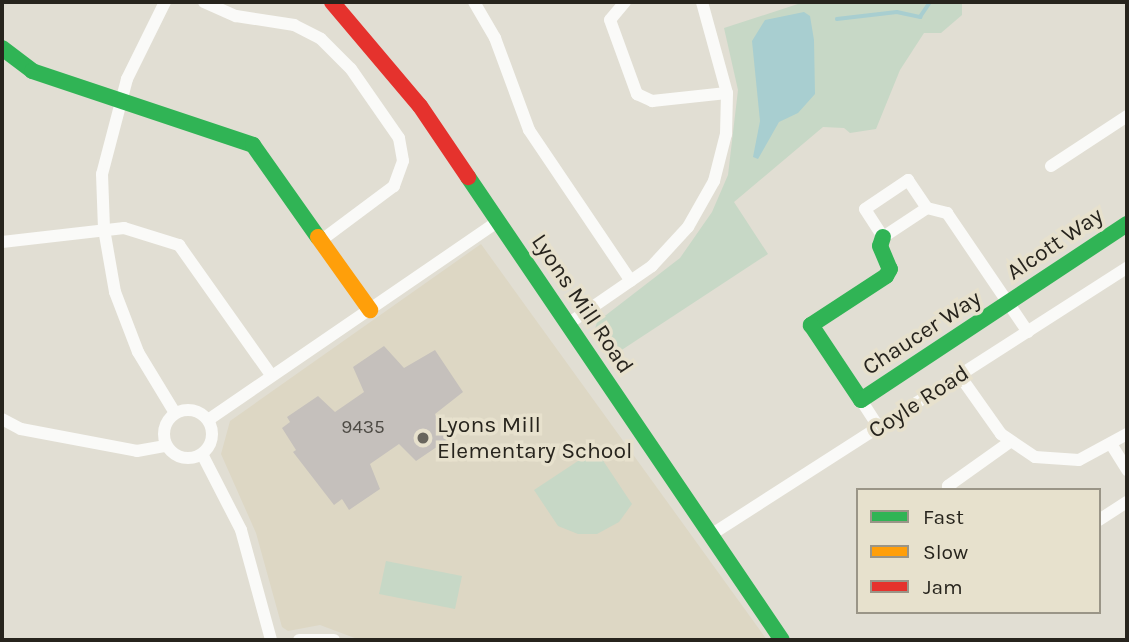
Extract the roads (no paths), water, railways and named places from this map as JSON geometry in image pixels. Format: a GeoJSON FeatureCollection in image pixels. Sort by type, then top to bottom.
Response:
{"type":"FeatureCollection","features":[{"type":"Feature","properties":{"kind":"street"},"geometry":{"type":"LineString","coordinates":[[165,2],[119,100],[102,174],[104,229],[125,323],[176,413]]}},
{"type":"Feature","properties":{"kind":"street"},"geometry":{"type":"LineString","coordinates":[[204,2],[236,16],[294,25],[321,39],[351,69],[399,138],[403,161],[394,186],[323,239]]}},
{"type":"Feature","properties":{"kind":"street","name":"Lyons Mill Road"},"geometry":{"type":"LineString","coordinates":[[332,2],[398,75],[782,640]]}},
{"type":"Feature","properties":{"kind":"street"},"geometry":{"type":"LineString","coordinates":[[474,2],[495,38],[529,130],[631,281]]}},
{"type":"Feature","properties":{"kind":"street"},"geometry":{"type":"LineString","coordinates":[[625,2],[610,20],[637,94],[652,101],[727,93]]}},
{"type":"Feature","properties":{"kind":"street"},"geometry":{"type":"LineString","coordinates":[[568,324],[631,281],[673,246],[703,205],[722,158],[727,93],[702,2]]}},
{"type":"Feature","properties":{"kind":"street"},"geometry":{"type":"LineString","coordinates":[[2,48],[32,71],[253,145],[323,239],[370,310]]}},
{"type":"Feature","properties":{"kind":"street"},"geometry":{"type":"LineString","coordinates":[[1051,166],[1127,116]]}},
{"type":"Feature","properties":{"kind":"street"},"geometry":{"type":"LineString","coordinates":[[927,208],[883,237],[865,209],[908,180],[927,208],[947,213],[1028,332]]}},
{"type":"Feature","properties":{"kind":"street"},"geometry":{"type":"LineString","coordinates":[[208,420],[499,221]]}},
{"type":"Feature","properties":{"kind":"street","name":"Alcott Way"},"geometry":{"type":"LineString","coordinates":[[1009,303],[1127,224]]}},
{"type":"Feature","properties":{"kind":"street"},"geometry":{"type":"LineString","coordinates":[[2,242],[104,229],[135,229],[186,251],[271,375]]}},
{"type":"Feature","properties":{"kind":"street","name":"Chaucer Way"},"geometry":{"type":"LineString","coordinates":[[879,428],[811,325],[888,273],[883,237]]}},
{"type":"Feature","properties":{"kind":"street","name":"Coyle Road"},"geometry":{"type":"LineString","coordinates":[[709,536],[1127,268]]}},
{"type":"Feature","properties":{"kind":"street","name":"Chaucer Way"},"geometry":{"type":"LineString","coordinates":[[861,400],[1009,303]]}},
{"type":"Feature","properties":{"kind":"street"},"geometry":{"type":"LineString","coordinates":[[960,376],[1010,442],[1035,457],[1063,462],[1094,455],[1127,434]]}},
{"type":"Feature","properties":{"kind":"street"},"geometry":{"type":"LineString","coordinates":[[193,410],[208,420],[212,438],[202,454],[178,457],[166,446],[164,427],[176,413],[193,410]]}},
{"type":"Feature","properties":{"kind":"street"},"geometry":{"type":"LineString","coordinates":[[2,419],[21,429],[137,451],[166,446]]}},
{"type":"Feature","properties":{"kind":"street"},"geometry":{"type":"LineString","coordinates":[[950,488],[948,486],[1010,442]]}},
{"type":"Feature","properties":{"kind":"street"},"geometry":{"type":"LineString","coordinates":[[1111,444],[1127,470]]}},
{"type":"Feature","properties":{"kind":"street"},"geometry":{"type":"LineString","coordinates":[[202,454],[241,530],[271,640]]}},
{"type":"Feature","properties":{"kind":"street"},"geometry":{"type":"LineString","coordinates":[[1101,519],[1127,502]]}},
{"type":"Feature","properties":{"kind":"street"},"geometry":{"type":"LineString","coordinates":[[299,640],[334,640]]}},
{"type":"Feature","properties":{"kind":"water"},"geometry":{"type":"Polygon","coordinates":[[[804,12],[810,16],[814,40],[815,94],[798,113],[779,122],[758,159],[753,157],[760,121],[752,41],[765,20],[804,12]]]}},
{"type":"Feature","properties":{"kind":"waterway"},"geometry":{"type":"LineString","coordinates":[[837,19],[897,12],[920,17],[930,2]]}},
{"type":"Feature","properties":{"kind":"place","name":"Lyons Mill Elementary School"},"geometry":{"type":"Point","coordinates":[423,438]}}]}
